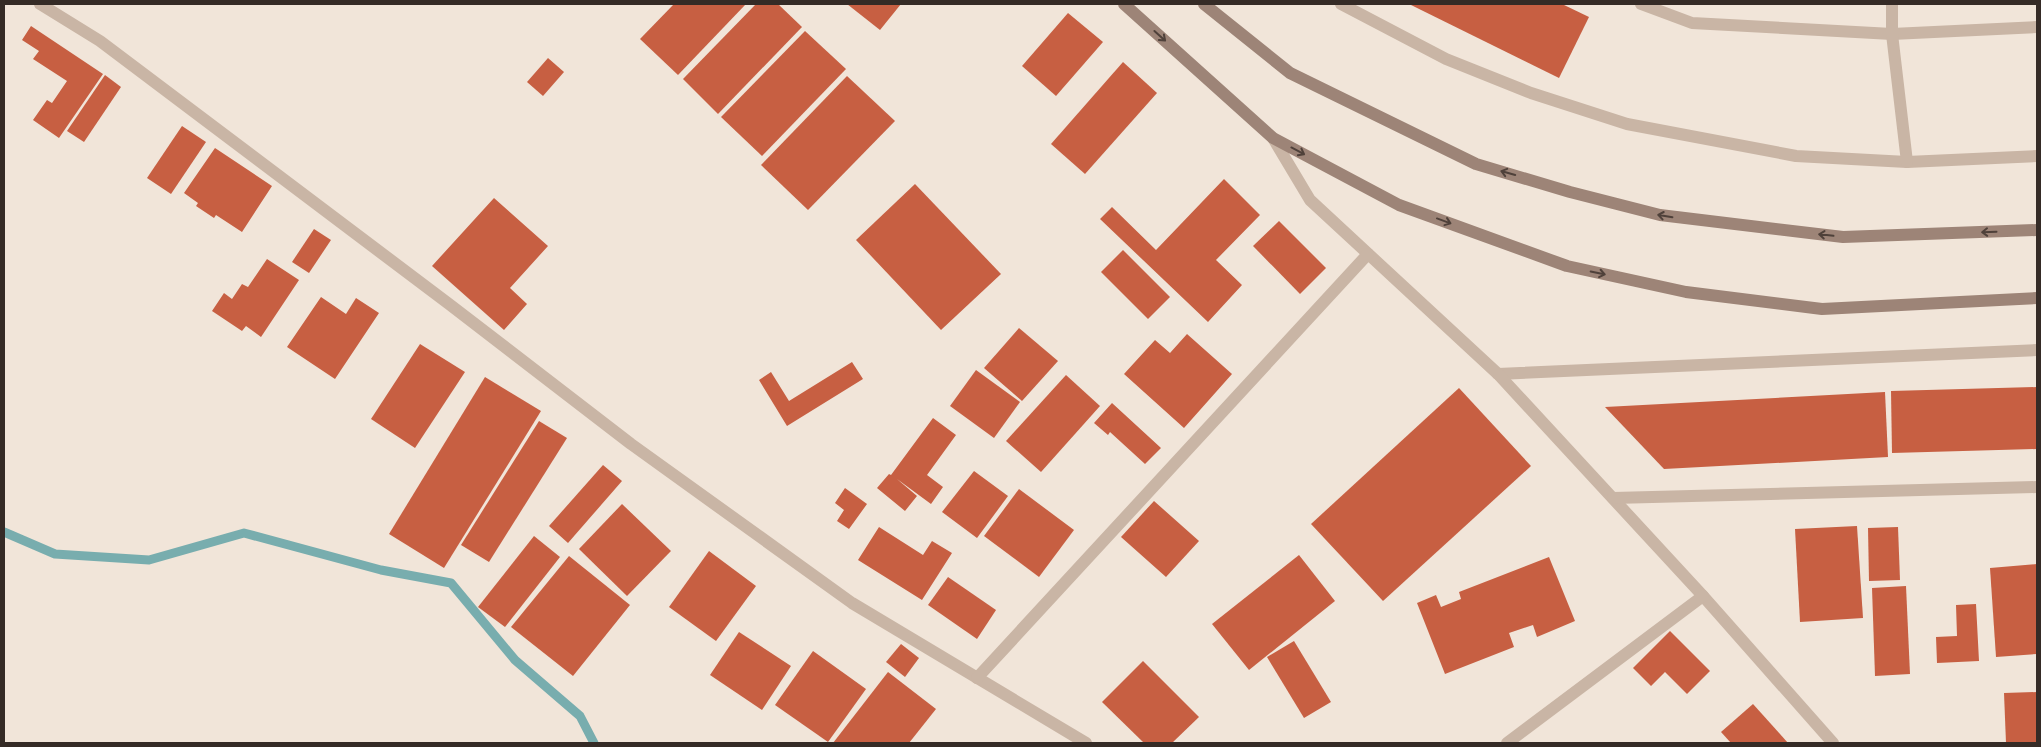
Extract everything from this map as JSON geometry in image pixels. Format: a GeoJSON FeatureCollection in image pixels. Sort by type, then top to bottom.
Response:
{"type":"FeatureCollection","features":[{"type":"Feature","properties":{"kind":"street"},"geometry":{"type":"LineString","coordinates":[[40,4],[100,41],[631,444],[852,603],[1086,743]]}},
{"type":"Feature","properties":{"kind":"street"},"geometry":{"type":"LineString","coordinates":[[1124,4],[1273,138],[1409,208],[1567,266],[1686,292],[1822,308],[2037,298]]}},
{"type":"Feature","properties":{"kind":"street"},"geometry":{"type":"LineString","coordinates":[[1204,4],[1290,73],[1476,164],[1570,192],[1660,215],[1843,237],[2037,230]]}},
{"type":"Feature","properties":{"kind":"street"},"geometry":{"type":"LineString","coordinates":[[1341,4],[1446,59],[1531,93],[1627,124],[1796,156],[1907,162],[2037,156]]}},
{"type":"Feature","properties":{"kind":"street"},"geometry":{"type":"LineString","coordinates":[[1641,4],[1692,24],[1892,34],[2037,27]]}},
{"type":"Feature","properties":{"kind":"street"},"geometry":{"type":"LineString","coordinates":[[1892,4],[1892,34],[1907,162]]}},
{"type":"Feature","properties":{"kind":"street"},"geometry":{"type":"LineString","coordinates":[[1273,138],[1310,200],[1498,374],[1703,596],[1833,743]]}},
{"type":"Feature","properties":{"kind":"street"},"geometry":{"type":"LineString","coordinates":[[977,678],[1368,254]]}},
{"type":"Feature","properties":{"kind":"street"},"geometry":{"type":"LineString","coordinates":[[1498,374],[2037,350]]}},
{"type":"Feature","properties":{"kind":"street"},"geometry":{"type":"LineString","coordinates":[[1613,498],[2037,487]]}},
{"type":"Feature","properties":{"kind":"street"},"geometry":{"type":"LineString","coordinates":[[1507,743],[1703,596]]}},
{"type":"Feature","properties":{"kind":"building"},"geometry":{"type":"Polygon","coordinates":[[[674,4],[746,4],[678,75],[640,39],[674,4]]]}},
{"type":"Feature","properties":{"kind":"building"},"geometry":{"type":"Polygon","coordinates":[[[756,4],[778,4],[802,27],[718,114],[683,79],[756,4]]]}},
{"type":"Feature","properties":{"kind":"building"},"geometry":{"type":"Polygon","coordinates":[[[847,4],[901,4],[880,30],[847,4]]]}},
{"type":"Feature","properties":{"kind":"building"},"geometry":{"type":"Polygon","coordinates":[[[1409,4],[1562,4],[1589,17],[1559,78],[1409,4]]]}},
{"type":"Feature","properties":{"kind":"building"},"geometry":{"type":"Polygon","coordinates":[[[1068,13],[1103,42],[1056,96],[1022,66],[1068,13]]]}},
{"type":"Feature","properties":{"kind":"building"},"geometry":{"type":"Polygon","coordinates":[[[31,26],[103,74],[59,138],[33,120],[47,100],[52,103],[67,81],[33,59],[39,51],[22,40],[31,26]]]}},
{"type":"Feature","properties":{"kind":"building"},"geometry":{"type":"Polygon","coordinates":[[[805,31],[846,69],[762,156],[721,117],[805,31]]]}},
{"type":"Feature","properties":{"kind":"building"},"geometry":{"type":"Polygon","coordinates":[[[548,58],[564,72],[543,96],[527,82],[548,58]]]}},
{"type":"Feature","properties":{"kind":"building"},"geometry":{"type":"Polygon","coordinates":[[[1123,62],[1157,93],[1085,174],[1051,144],[1123,62]]]}},
{"type":"Feature","properties":{"kind":"building"},"geometry":{"type":"Polygon","coordinates":[[[105,75],[121,87],[84,142],[67,131],[105,75]]]}},
{"type":"Feature","properties":{"kind":"building"},"geometry":{"type":"Polygon","coordinates":[[[847,76],[895,121],[808,210],[761,165],[847,76]]]}},
{"type":"Feature","properties":{"kind":"building"},"geometry":{"type":"Polygon","coordinates":[[[182,126],[206,142],[171,194],[147,178],[182,126]]]}},
{"type":"Feature","properties":{"kind":"building"},"geometry":{"type":"Polygon","coordinates":[[[215,148],[272,186],[242,232],[216,215],[214,218],[196,206],[198,203],[184,193],[215,148]]]}},
{"type":"Feature","properties":{"kind":"building"},"geometry":{"type":"Polygon","coordinates":[[[1224,179],[1260,215],[1216,260],[1242,285],[1208,322],[1100,219],[1112,207],[1156,250],[1224,179]]]}},
{"type":"Feature","properties":{"kind":"building"},"geometry":{"type":"Polygon","coordinates":[[[915,184],[1001,274],[941,330],[856,240],[915,184]]]}},
{"type":"Feature","properties":{"kind":"building"},"geometry":{"type":"Polygon","coordinates":[[[494,198],[548,246],[510,288],[527,304],[504,330],[432,266],[494,198]]]}},
{"type":"Feature","properties":{"kind":"building"},"geometry":{"type":"Polygon","coordinates":[[[1279,221],[1326,268],[1300,294],[1253,246],[1279,221]]]}},
{"type":"Feature","properties":{"kind":"building"},"geometry":{"type":"Polygon","coordinates":[[[314,229],[331,240],[309,273],[292,262],[314,229]]]}},
{"type":"Feature","properties":{"kind":"building"},"geometry":{"type":"Polygon","coordinates":[[[1123,250],[1170,297],[1148,319],[1101,272],[1123,250]]]}},
{"type":"Feature","properties":{"kind":"building"},"geometry":{"type":"Polygon","coordinates":[[[267,259],[299,280],[261,337],[246,326],[242,331],[212,311],[224,293],[232,299],[242,284],[248,287],[267,259]]]}},
{"type":"Feature","properties":{"kind":"building"},"geometry":{"type":"Polygon","coordinates":[[[321,297],[346,314],[356,298],[379,313],[335,379],[287,347],[321,297]]]}},
{"type":"Feature","properties":{"kind":"building"},"geometry":{"type":"Polygon","coordinates":[[[1019,328],[1058,361],[1022,401],[984,368],[1019,328]]]}},
{"type":"Feature","properties":{"kind":"building"},"geometry":{"type":"Polygon","coordinates":[[[1187,334],[1232,374],[1184,428],[1124,374],[1155,340],[1170,353],[1187,334]]]}},
{"type":"Feature","properties":{"kind":"building"},"geometry":{"type":"Polygon","coordinates":[[[420,344],[465,372],[415,448],[371,419],[420,344]]]}},
{"type":"Feature","properties":{"kind":"building"},"geometry":{"type":"Polygon","coordinates":[[[852,362],[863,379],[787,426],[759,380],[771,372],[789,401],[852,362]]]}},
{"type":"Feature","properties":{"kind":"building"},"geometry":{"type":"Polygon","coordinates":[[[976,370],[1020,402],[994,438],[950,406],[976,370]]]}},
{"type":"Feature","properties":{"kind":"building"},"geometry":{"type":"Polygon","coordinates":[[[1066,375],[1100,406],[1041,472],[1006,441],[1066,375]]]}},
{"type":"Feature","properties":{"kind":"building"},"geometry":{"type":"Polygon","coordinates":[[[485,377],[541,411],[444,568],[389,534],[485,377]]]}},
{"type":"Feature","properties":{"kind":"building"},"geometry":{"type":"Polygon","coordinates":[[[2037,387],[2037,449],[1892,453],[1891,391],[2037,387]]]}},
{"type":"Feature","properties":{"kind":"building"},"geometry":{"type":"Polygon","coordinates":[[[1459,388],[1531,466],[1383,601],[1311,524],[1459,388]]]}},
{"type":"Feature","properties":{"kind":"building"},"geometry":{"type":"Polygon","coordinates":[[[1885,392],[1888,457],[1664,469],[1605,407],[1885,392]]]}},
{"type":"Feature","properties":{"kind":"building"},"geometry":{"type":"Polygon","coordinates":[[[1112,403],[1161,448],[1145,464],[1110,432],[1108,435],[1094,423],[1112,403]]]}},
{"type":"Feature","properties":{"kind":"building"},"geometry":{"type":"Polygon","coordinates":[[[933,418],[956,435],[927,475],[943,487],[931,504],[897,479],[917,496],[905,511],[877,488],[889,474],[891,475],[933,418]]]}},
{"type":"Feature","properties":{"kind":"building"},"geometry":{"type":"Polygon","coordinates":[[[539,421],[567,438],[489,562],[461,545],[539,421]]]}},
{"type":"Feature","properties":{"kind":"building"},"geometry":{"type":"Polygon","coordinates":[[[603,465],[622,481],[568,543],[549,526],[603,465]]]}},
{"type":"Feature","properties":{"kind":"building"},"geometry":{"type":"Polygon","coordinates":[[[974,471],[1008,496],[977,538],[942,512],[974,471]]]}},
{"type":"Feature","properties":{"kind":"building"},"geometry":{"type":"Polygon","coordinates":[[[845,488],[867,504],[849,529],[837,521],[844,510],[835,503],[845,488]]]}},
{"type":"Feature","properties":{"kind":"building"},"geometry":{"type":"Polygon","coordinates":[[[1019,489],[1074,530],[1039,577],[984,536],[1019,489]]]}},
{"type":"Feature","properties":{"kind":"building"},"geometry":{"type":"Polygon","coordinates":[[[1154,501],[1199,541],[1166,577],[1121,537],[1154,501]]]}},
{"type":"Feature","properties":{"kind":"building"},"geometry":{"type":"Polygon","coordinates":[[[622,504],[671,551],[627,596],[579,549],[622,504]]]}},
{"type":"Feature","properties":{"kind":"building"},"geometry":{"type":"Polygon","coordinates":[[[1857,526],[1863,618],[1800,622],[1795,529],[1857,526]]]}},
{"type":"Feature","properties":{"kind":"building"},"geometry":{"type":"Polygon","coordinates":[[[879,527],[923,555],[932,541],[952,553],[922,600],[858,560],[879,527]]]}},
{"type":"Feature","properties":{"kind":"building"},"geometry":{"type":"Polygon","coordinates":[[[1898,527],[1900,580],[1869,581],[1868,528],[1898,527]]]}},
{"type":"Feature","properties":{"kind":"building"},"geometry":{"type":"Polygon","coordinates":[[[534,536],[560,557],[505,627],[478,607],[534,536]]]}},
{"type":"Feature","properties":{"kind":"building"},"geometry":{"type":"Polygon","coordinates":[[[709,551],[756,586],[716,641],[669,607],[709,551]]]}},
{"type":"Feature","properties":{"kind":"building"},"geometry":{"type":"Polygon","coordinates":[[[1299,555],[1335,601],[1249,670],[1212,624],[1299,555]]]}},
{"type":"Feature","properties":{"kind":"building"},"geometry":{"type":"Polygon","coordinates":[[[569,556],[630,605],[573,676],[511,627],[569,556]]]}},
{"type":"Feature","properties":{"kind":"building"},"geometry":{"type":"Polygon","coordinates":[[[1549,557],[1575,621],[1537,637],[1533,625],[1509,633],[1514,647],[1445,674],[1417,603],[1436,595],[1441,607],[1461,599],[1459,592],[1549,557]]]}},
{"type":"Feature","properties":{"kind":"building"},"geometry":{"type":"Polygon","coordinates":[[[2037,564],[2037,654],[1996,657],[1990,568],[2037,564]]]}},
{"type":"Feature","properties":{"kind":"building"},"geometry":{"type":"Polygon","coordinates":[[[948,577],[996,610],[977,639],[928,605],[948,577]]]}},
{"type":"Feature","properties":{"kind":"building"},"geometry":{"type":"Polygon","coordinates":[[[1906,586],[1910,674],[1875,676],[1872,588],[1906,586]]]}},
{"type":"Feature","properties":{"kind":"building"},"geometry":{"type":"Polygon","coordinates":[[[1976,604],[1979,661],[1937,663],[1936,637],[1957,636],[1956,605],[1976,604]]]}},
{"type":"Feature","properties":{"kind":"building"},"geometry":{"type":"Polygon","coordinates":[[[1670,631],[1710,671],[1687,694],[1665,672],[1651,686],[1633,668],[1670,631]]]}},
{"type":"Feature","properties":{"kind":"building"},"geometry":{"type":"Polygon","coordinates":[[[739,632],[791,666],[762,710],[710,675],[739,632]]]}},
{"type":"Feature","properties":{"kind":"building"},"geometry":{"type":"Polygon","coordinates":[[[1294,641],[1331,702],[1304,718],[1267,657],[1294,641]]]}},
{"type":"Feature","properties":{"kind":"building"},"geometry":{"type":"Polygon","coordinates":[[[901,644],[919,658],[905,677],[886,662],[901,644]]]}},
{"type":"Feature","properties":{"kind":"building"},"geometry":{"type":"Polygon","coordinates":[[[813,651],[866,689],[828,742],[775,705],[813,651]]]}},
{"type":"Feature","properties":{"kind":"building"},"geometry":{"type":"Polygon","coordinates":[[[1143,661],[1199,717],[1172,743],[1144,743],[1102,702],[1143,661]]]}},
{"type":"Feature","properties":{"kind":"building"},"geometry":{"type":"Polygon","coordinates":[[[888,672],[936,709],[909,743],[833,743],[888,672]]]}},
{"type":"Feature","properties":{"kind":"building"},"geometry":{"type":"Polygon","coordinates":[[[2037,692],[2037,743],[2006,743],[2004,693],[2037,692]]]}},
{"type":"Feature","properties":{"kind":"building"},"geometry":{"type":"Polygon","coordinates":[[[1753,704],[1788,743],[1731,743],[1721,732],[1753,704]]]}},
{"type":"Feature","properties":{"kind":"waterway"},"geometry":{"type":"LineString","coordinates":[[4,532],[55,554],[149,560],[244,533],[381,570],[451,583],[515,660],[580,716],[594,743]]}}]}
